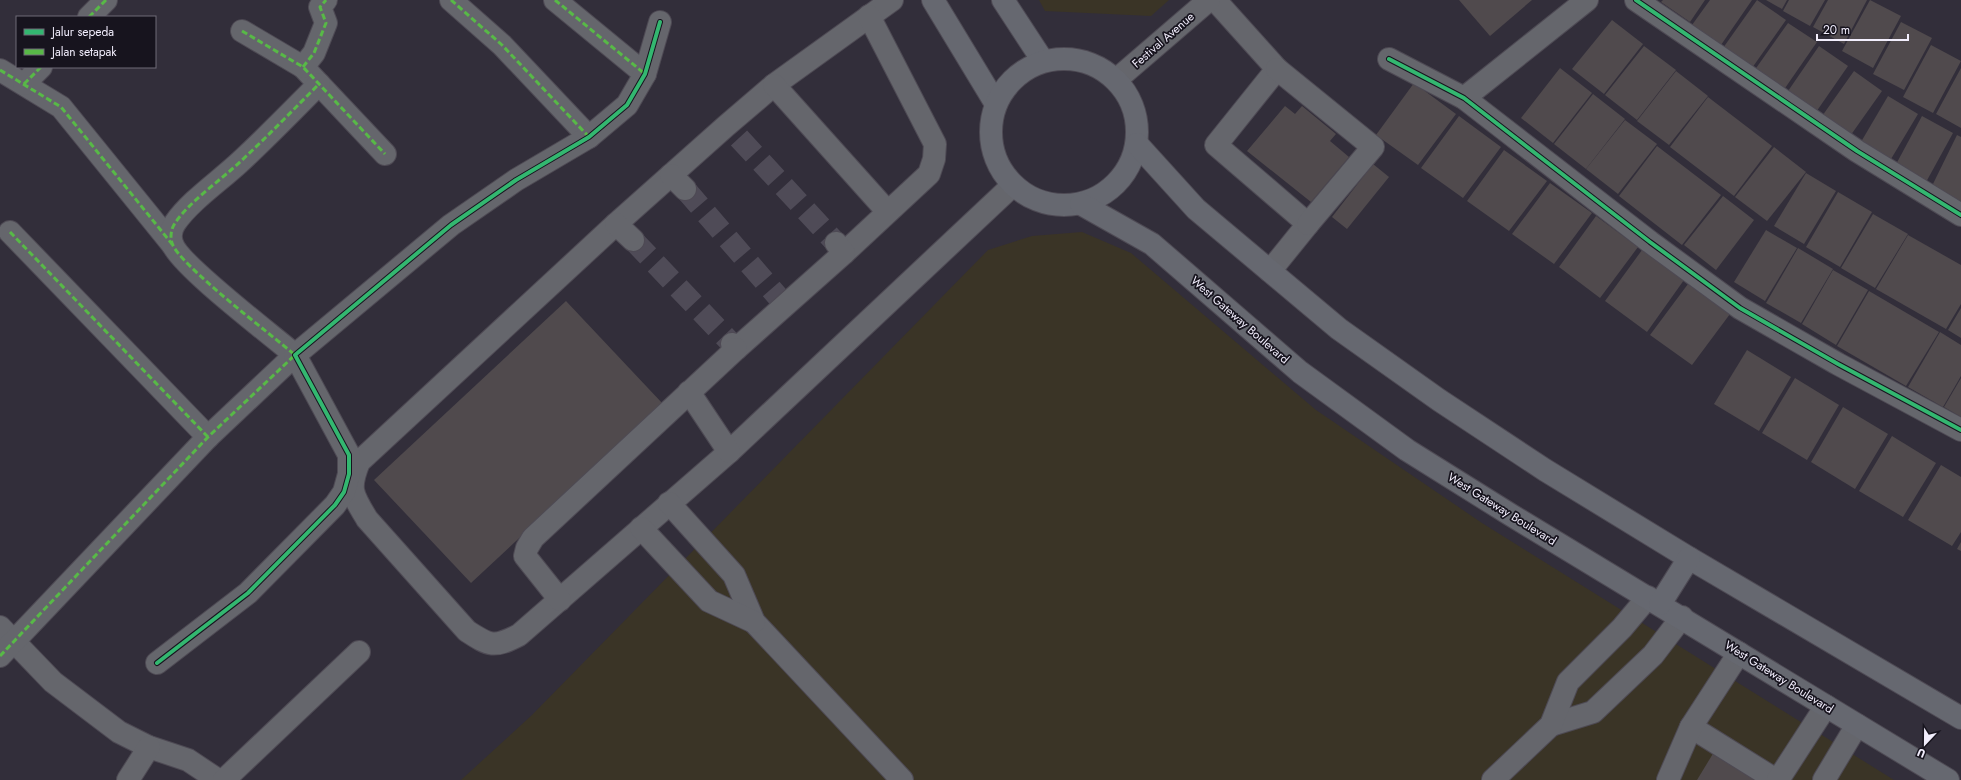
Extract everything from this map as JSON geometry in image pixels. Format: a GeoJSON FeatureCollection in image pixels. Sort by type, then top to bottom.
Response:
{"type":"FeatureCollection","features":[{"type":"Feature","properties":{"kind":"main road"},"geometry":{"type":"LineString","coordinates":[[933,0],[996,104]]}},
{"type":"Feature","properties":{"kind":"main road"},"geometry":{"type":"LineString","coordinates":[[1003,0],[1043,61]]}},
{"type":"Feature","properties":{"kind":"main road"},"geometry":{"type":"LineString","coordinates":[[1063,59],[1082,61],[1100,68],[1116,80],[1129,99],[1134,113],[1136,121],[1137,144],[1130,165],[1118,182],[1101,196],[1081,204],[1063,205],[1045,203],[1028,196],[1013,185],[999,168],[992,147],[990,125],[996,104],[1014,77],[1043,61],[1063,59]]}},
{"type":"Feature","properties":{"kind":"main road"},"geometry":{"type":"LineString","coordinates":[[1137,144],[1196,209],[1339,330],[1439,400],[1545,470],[1689,558],[1961,718]]}},
{"type":"Feature","properties":{"kind":"main road","name":"West Gateway Boulevard"},"geometry":{"type":"LineString","coordinates":[[1081,204],[1152,244],[1300,372],[1407,450],[1511,516],[1654,600],[1946,780]]}},
{"type":"Feature","properties":{"kind":"main road"},"geometry":{"type":"LineString","coordinates":[[1654,600],[1689,558]]}},
{"type":"Feature","properties":{"kind":"street"},"geometry":{"type":"LineString","coordinates":[[90,16],[106,0]]}},
{"type":"Feature","properties":{"kind":"street"},"geometry":{"type":"LineString","coordinates":[[303,67],[314,53],[326,23],[320,7],[326,0]]}},
{"type":"Feature","properties":{"kind":"street"},"geometry":{"type":"LineString","coordinates":[[451,0],[502,45],[589,137]]}},
{"type":"Feature","properties":{"kind":"street"},"geometry":{"type":"LineString","coordinates":[[555,0],[645,74]]}},
{"type":"Feature","properties":{"kind":"street"},"geometry":{"type":"LineString","coordinates":[[892,0],[774,85],[732,132],[678,182],[616,224],[359,462],[352,487],[355,499],[367,518],[467,631],[485,642],[502,644],[519,636],[729,452],[1013,185]]}},
{"type":"Feature","properties":{"kind":"street","name":"Festival Avenue"},"geometry":{"type":"LineString","coordinates":[[1116,80],[1209,0]]}},
{"type":"Feature","properties":{"kind":"street"},"geometry":{"type":"LineString","coordinates":[[1215,0],[1277,69],[1373,147],[1270,271]]}},
{"type":"Feature","properties":{"kind":"street"},"geometry":{"type":"LineString","coordinates":[[1464,98],[1587,0]]}},
{"type":"Feature","properties":{"kind":"street"},"geometry":{"type":"LineString","coordinates":[[1636,0],[1856,151],[1961,215]]}},
{"type":"Feature","properties":{"kind":"street"},"geometry":{"type":"LineString","coordinates":[[560,600],[525,556],[526,548],[532,538],[689,392],[734,346],[840,248],[887,211],[929,174],[934,159],[936,144],[870,16]]}},
{"type":"Feature","properties":{"kind":"street"},"geometry":{"type":"LineString","coordinates":[[218,780],[188,760],[150,748],[119,732],[97,717],[4,642],[208,437],[295,355],[451,225],[516,180],[589,137],[627,105],[645,74],[660,22]]}},
{"type":"Feature","properties":{"kind":"street"},"geometry":{"type":"LineString","coordinates":[[242,31],[303,67],[386,154]]}},
{"type":"Feature","properties":{"kind":"street"},"geometry":{"type":"LineString","coordinates":[[1389,59],[1464,98],[1650,242],[1740,308],[1838,364],[1961,430]]}},
{"type":"Feature","properties":{"kind":"street"},"geometry":{"type":"LineString","coordinates":[[24,84],[40,68]]}},
{"type":"Feature","properties":{"kind":"street"},"geometry":{"type":"LineString","coordinates":[[1277,69],[1216,145],[1308,224]]}},
{"type":"Feature","properties":{"kind":"street"},"geometry":{"type":"LineString","coordinates":[[0,70],[61,107],[70,116],[172,244],[179,255],[202,277],[295,355],[349,454],[350,474],[344,492],[335,505],[248,592],[157,663]]}},
{"type":"Feature","properties":{"kind":"street"},"geometry":{"type":"LineString","coordinates":[[172,244],[171,234],[174,224],[319,84]]}},
{"type":"Feature","properties":{"kind":"street"},"geometry":{"type":"LineString","coordinates":[[774,85],[887,211]]}},
{"type":"Feature","properties":{"kind":"street"},"geometry":{"type":"LineString","coordinates":[[616,224],[633,240]]}},
{"type":"Feature","properties":{"kind":"street"},"geometry":{"type":"LineString","coordinates":[[10,232],[208,437]]}},
{"type":"Feature","properties":{"kind":"street"},"geometry":{"type":"LineString","coordinates":[[689,392],[729,452]]}},
{"type":"Feature","properties":{"kind":"street"},"geometry":{"type":"LineString","coordinates":[[669,503],[734,575],[754,622],[902,780]]}},
{"type":"Feature","properties":{"kind":"street"},"geometry":{"type":"LineString","coordinates":[[641,528],[709,601],[754,622]]}},
{"type":"Feature","properties":{"kind":"street"},"geometry":{"type":"LineString","coordinates":[[1493,780],[1551,725],[1568,682],[1622,628],[1654,600]]}},
{"type":"Feature","properties":{"kind":"street"},"geometry":{"type":"LineString","coordinates":[[1551,725],[1593,712],[1653,655],[1682,617]]}},
{"type":"Feature","properties":{"kind":"street"},"geometry":{"type":"LineString","coordinates":[[224,780],[359,652]]}},
{"type":"Feature","properties":{"kind":"street"},"geometry":{"type":"LineString","coordinates":[[1668,780],[1691,727],[1739,653]]}},
{"type":"Feature","properties":{"kind":"street"},"geometry":{"type":"LineString","coordinates":[[1691,727],[1777,780],[1826,706]]}},
{"type":"Feature","properties":{"kind":"street"},"geometry":{"type":"LineString","coordinates":[[1824,780],[1857,725]]}},
{"type":"Feature","properties":{"kind":"street"},"geometry":{"type":"LineString","coordinates":[[128,780],[150,748]]}},
{"type":"Feature","properties":{"kind":"shaded area"},"geometry":{"type":"Polygon","coordinates":[[[1039,0],[1169,0],[1151,16],[1045,11],[1039,0]]]}},
{"type":"Feature","properties":{"kind":"shaded area"},"geometry":{"type":"Polygon","coordinates":[[[1082,232],[1131,253],[1316,410],[1482,523],[1894,780],[461,780],[532,715],[988,250],[1032,236],[1082,232]]]}},
{"type":"Feature","properties":{"kind":"building"},"geometry":{"type":"Polygon","coordinates":[[[1459,0],[1532,0],[1490,36],[1459,0]]]}},
{"type":"Feature","properties":{"kind":"building"},"geometry":{"type":"Polygon","coordinates":[[[1663,0],[1705,0],[1690,22],[1661,2],[1663,0]]]}},
{"type":"Feature","properties":{"kind":"building"},"geometry":{"type":"Polygon","coordinates":[[[1710,0],[1752,0],[1721,45],[1692,25],[1710,0]]]}},
{"type":"Feature","properties":{"kind":"building"},"geometry":{"type":"Polygon","coordinates":[[[1757,0],[1786,20],[1752,68],[1723,48],[1757,0]]]}},
{"type":"Feature","properties":{"kind":"building"},"geometry":{"type":"Polygon","coordinates":[[[1766,0],[1787,0],[1782,9],[1766,0]]]}},
{"type":"Feature","properties":{"kind":"building"},"geometry":{"type":"Polygon","coordinates":[[[1789,0],[1825,0],[1810,26],[1783,11],[1789,0]]]}},
{"type":"Feature","properties":{"kind":"building"},"geometry":{"type":"Polygon","coordinates":[[[1828,0],[1867,0],[1844,44],[1813,27],[1828,0]]]}},
{"type":"Feature","properties":{"kind":"building"},"geometry":{"type":"Polygon","coordinates":[[[1870,0],[1901,16],[1873,68],[1842,51],[1870,0]]]}},
{"type":"Feature","properties":{"kind":"building"},"geometry":{"type":"Polygon","coordinates":[[[1612,20],[1643,44],[1604,94],[1572,69],[1612,20]]]}},
{"type":"Feature","properties":{"kind":"building"},"geometry":{"type":"Polygon","coordinates":[[[1901,22],[1932,38],[1904,90],[1873,74],[1901,22]]]}},
{"type":"Feature","properties":{"kind":"building"},"geometry":{"type":"Polygon","coordinates":[[[1788,23],[1817,42],[1783,91],[1754,71],[1788,23]]]}},
{"type":"Feature","properties":{"kind":"building"},"geometry":{"type":"Polygon","coordinates":[[[1931,45],[1961,61],[1933,113],[1903,97],[1931,45]]]}},
{"type":"Feature","properties":{"kind":"building"},"geometry":{"type":"Polygon","coordinates":[[[1644,46],[1676,70],[1637,120],[1605,95],[1644,46]]]}},
{"type":"Feature","properties":{"kind":"building"},"geometry":{"type":"Polygon","coordinates":[[[1819,46],[1848,66],[1814,115],[1786,94],[1819,46]]]}},
{"type":"Feature","properties":{"kind":"building"},"geometry":{"type":"Polygon","coordinates":[[[1560,68],[1592,93],[1553,143],[1521,118],[1560,68]]]}},
{"type":"Feature","properties":{"kind":"building"},"geometry":{"type":"Polygon","coordinates":[[[1961,68],[1961,128],[1936,114],[1961,68]]]}},
{"type":"Feature","properties":{"kind":"building"},"geometry":{"type":"Polygon","coordinates":[[[1676,71],[1708,96],[1669,145],[1637,121],[1676,71]]]}},
{"type":"Feature","properties":{"kind":"building"},"geometry":{"type":"Polygon","coordinates":[[[1854,71],[1882,91],[1848,139],[1820,119],[1854,71]]]}},
{"type":"Feature","properties":{"kind":"building"},"geometry":{"type":"Polygon","coordinates":[[[1414,83],[1456,114],[1418,165],[1376,135],[1414,83]]]}},
{"type":"Feature","properties":{"kind":"building"},"geometry":{"type":"Polygon","coordinates":[[[1593,94],[1625,119],[1586,169],[1554,144],[1593,94]]]}},
{"type":"Feature","properties":{"kind":"building"},"geometry":{"type":"Polygon","coordinates":[[[1888,96],[1918,114],[1888,164],[1858,147],[1888,96]]]}},
{"type":"Feature","properties":{"kind":"building"},"geometry":{"type":"Polygon","coordinates":[[[1708,97],[1772,146],[1734,196],[1670,147],[1708,97]]]}},
{"type":"Feature","properties":{"kind":"building"},"geometry":{"type":"Polygon","coordinates":[[[1285,106],[1295,114],[1302,106],[1336,134],[1330,141],[1349,157],[1311,202],[1247,151],[1285,106]]]}},
{"type":"Feature","properties":{"kind":"building"},"geometry":{"type":"Polygon","coordinates":[[[1459,116],[1501,147],[1463,198],[1421,168],[1459,116]]]}},
{"type":"Feature","properties":{"kind":"building"},"geometry":{"type":"Polygon","coordinates":[[[1922,116],[1953,133],[1925,184],[1894,168],[1922,116]]]}},
{"type":"Feature","properties":{"kind":"building"},"geometry":{"type":"Polygon","coordinates":[[[1625,120],[1657,144],[1618,194],[1586,169],[1625,120]]]}},
{"type":"Feature","properties":{"kind":"building"},"geometry":{"type":"Polygon","coordinates":[[[1957,135],[1961,137],[1961,203],[1931,188],[1957,135]]]}},
{"type":"Feature","properties":{"kind":"building"},"geometry":{"type":"Polygon","coordinates":[[[1657,146],[1721,195],[1682,245],[1619,196],[1657,146]]]}},
{"type":"Feature","properties":{"kind":"building"},"geometry":{"type":"Polygon","coordinates":[[[1774,147],[1806,172],[1767,221],[1735,197],[1774,147]]]}},
{"type":"Feature","properties":{"kind":"building"},"geometry":{"type":"Polygon","coordinates":[[[1504,150],[1547,181],[1509,231],[1467,201],[1504,150]]]}},
{"type":"Feature","properties":{"kind":"building"},"geometry":{"type":"Polygon","coordinates":[[[1373,164],[1389,177],[1347,229],[1332,217],[1373,164]]]}},
{"type":"Feature","properties":{"kind":"building"},"geometry":{"type":"Polygon","coordinates":[[[1806,173],[1836,191],[1804,244],[1774,226],[1806,173]]]}},
{"type":"Feature","properties":{"kind":"building"},"geometry":{"type":"Polygon","coordinates":[[[1550,183],[1592,213],[1554,264],[1512,234],[1550,183]]]}},
{"type":"Feature","properties":{"kind":"building"},"geometry":{"type":"Polygon","coordinates":[[[1838,192],[1872,212],[1840,267],[1806,247],[1838,192]]]}},
{"type":"Feature","properties":{"kind":"building"},"geometry":{"type":"Polygon","coordinates":[[[1723,196],[1754,220],[1716,270],[1684,245],[1723,196]]]}},
{"type":"Feature","properties":{"kind":"building"},"geometry":{"type":"Polygon","coordinates":[[[1873,214],[1908,234],[1875,288],[1841,268],[1873,214]]]}},
{"type":"Feature","properties":{"kind":"building"},"geometry":{"type":"Polygon","coordinates":[[[1596,216],[1638,247],[1600,298],[1559,267],[1596,216]]]}},
{"type":"Feature","properties":{"kind":"building"},"geometry":{"type":"Polygon","coordinates":[[[1766,230],[1797,248],[1765,301],[1734,282],[1766,230]]]}},
{"type":"Feature","properties":{"kind":"building"},"geometry":{"type":"Polygon","coordinates":[[[1908,235],[1961,265],[1961,304],[1946,329],[1876,289],[1908,235]]]}},
{"type":"Feature","properties":{"kind":"building"},"geometry":{"type":"Polygon","coordinates":[[[1798,248],[1833,269],[1801,323],[1766,303],[1798,248]]]}},
{"type":"Feature","properties":{"kind":"building"},"geometry":{"type":"Polygon","coordinates":[[[1642,250],[1684,280],[1647,332],[1605,301],[1642,250]]]}},
{"type":"Feature","properties":{"kind":"building"},"geometry":{"type":"Polygon","coordinates":[[[1833,270],[1868,290],[1836,345],[1802,324],[1833,270]]]}},
{"type":"Feature","properties":{"kind":"building"},"geometry":{"type":"Polygon","coordinates":[[[1688,284],[1730,314],[1692,365],[1650,335],[1688,284]]]}},
{"type":"Feature","properties":{"kind":"building"},"geometry":{"type":"Polygon","coordinates":[[[1869,291],[1939,332],[1906,386],[1837,346],[1869,291]]]}},
{"type":"Feature","properties":{"kind":"building"},"geometry":{"type":"Polygon","coordinates":[[[566,301],[663,404],[471,583],[374,480],[566,301]]]}},
{"type":"Feature","properties":{"kind":"building"},"geometry":{"type":"Polygon","coordinates":[[[1961,308],[1961,338],[1948,330],[1961,308]]]}},
{"type":"Feature","properties":{"kind":"building"},"geometry":{"type":"Polygon","coordinates":[[[1940,332],[1961,345],[1961,376],[1943,407],[1908,387],[1940,332]]]}},
{"type":"Feature","properties":{"kind":"building"},"geometry":{"type":"Polygon","coordinates":[[[1747,350],[1791,377],[1759,431],[1714,404],[1747,350]]]}},
{"type":"Feature","properties":{"kind":"building"},"geometry":{"type":"Polygon","coordinates":[[[1795,378],[1839,405],[1807,460],[1762,433],[1795,378]]]}},
{"type":"Feature","properties":{"kind":"building"},"geometry":{"type":"Polygon","coordinates":[[[1961,378],[1961,417],[1944,407],[1961,378]]]}},
{"type":"Feature","properties":{"kind":"building"},"geometry":{"type":"Polygon","coordinates":[[[1843,407],[1888,434],[1855,489],[1811,462],[1843,407]]]}},
{"type":"Feature","properties":{"kind":"building"},"geometry":{"type":"Polygon","coordinates":[[[1892,436],[1936,463],[1903,517],[1859,491],[1892,436]]]}},
{"type":"Feature","properties":{"kind":"building"},"geometry":{"type":"Polygon","coordinates":[[[1941,465],[1961,477],[1961,532],[1952,546],[1908,520],[1941,465]]]}},
{"type":"Feature","properties":{"kind":"building"},"geometry":{"type":"Polygon","coordinates":[[[1961,542],[1961,551],[1957,549],[1961,542]]]}},
{"type":"Feature","properties":{"kind":"building"},"geometry":{"type":"Polygon","coordinates":[[[1714,752],[1756,776],[1754,780],[1697,780],[1714,752]]]}},
{"type":"Feature","properties":{"kind":"tunnel"},"geometry":{"type":"LineString","coordinates":[[739,138],[836,243]]}},
{"type":"Feature","properties":{"kind":"tunnel"},"geometry":{"type":"LineString","coordinates":[[685,189],[779,298]]}},
{"type":"Feature","properties":{"kind":"tunnel"},"geometry":{"type":"LineString","coordinates":[[633,240],[732,344]]}},
{"type":"Feature","properties":{"kind":"marked path"},"geometry":{"type":"LineString","coordinates":[[90,16],[106,0]]}},
{"type":"Feature","properties":{"kind":"marked path"},"geometry":{"type":"LineString","coordinates":[[303,67],[314,53],[326,23],[320,7],[326,0]]}},
{"type":"Feature","properties":{"kind":"marked path"},"geometry":{"type":"LineString","coordinates":[[451,0],[502,45],[589,137]]}},
{"type":"Feature","properties":{"kind":"marked path"},"geometry":{"type":"LineString","coordinates":[[555,0],[645,74]]}},
{"type":"Feature","properties":{"kind":"marked path"},"geometry":{"type":"LineString","coordinates":[[242,31],[303,67],[385,154]]}},
{"type":"Feature","properties":{"kind":"marked path"},"geometry":{"type":"LineString","coordinates":[[24,84],[40,68]]}},
{"type":"Feature","properties":{"kind":"marked path"},"geometry":{"type":"LineString","coordinates":[[0,70],[61,107],[172,244]]}},
{"type":"Feature","properties":{"kind":"marked path"},"geometry":{"type":"LineString","coordinates":[[0,656],[208,437],[295,355],[228,300],[191,267],[178,253],[172,243],[171,236],[175,223],[181,215],[251,152],[319,84]]}},
{"type":"Feature","properties":{"kind":"marked path"},"geometry":{"type":"LineString","coordinates":[[10,232],[208,437]]}},
{"type":"Feature","properties":{"kind":"cycle path"},"geometry":{"type":"LineString","coordinates":[[1636,0],[1857,151],[1961,215]]}},
{"type":"Feature","properties":{"kind":"cycle path"},"geometry":{"type":"LineString","coordinates":[[157,663],[248,593],[335,505],[344,492],[349,474],[349,455],[295,355],[451,225],[516,180],[589,137],[627,105],[645,74],[660,22]]}},
{"type":"Feature","properties":{"kind":"cycle path"},"geometry":{"type":"LineString","coordinates":[[1389,59],[1464,98],[1650,242],[1740,308],[1838,364],[1961,430]]}}]}
